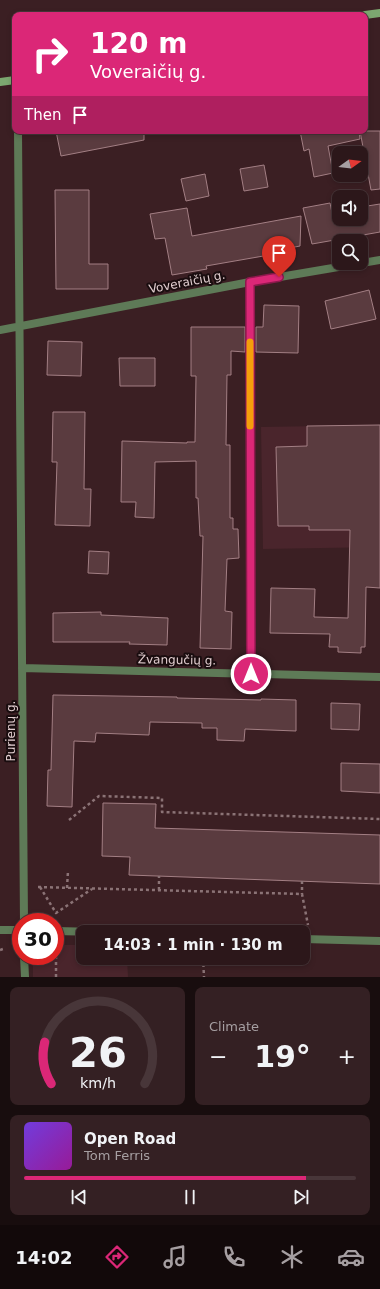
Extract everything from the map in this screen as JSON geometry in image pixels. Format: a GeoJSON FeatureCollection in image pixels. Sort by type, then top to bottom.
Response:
{"type":"FeatureCollection","features":[{"type":"Feature","properties":{"kind":"main road"},"geometry":{"type":"LineString","coordinates":[[368,15],[380,13]]}},
{"type":"Feature","properties":{"kind":"main road"},"geometry":{"type":"LineString","coordinates":[[0,82],[12,80]]}},
{"type":"Feature","properties":{"kind":"street","name":"Purienų g."},"geometry":{"type":"LineString","coordinates":[[18,134],[24,913]]}},
{"type":"Feature","properties":{"kind":"street","name":"Voveraičių g."},"geometry":{"type":"LineString","coordinates":[[0,330],[250,282],[380,260]]}},
{"type":"Feature","properties":{"kind":"street"},"geometry":{"type":"LineString","coordinates":[[250,282],[251,674]]}},
{"type":"Feature","properties":{"kind":"street","name":"Žvangučių g."},"geometry":{"type":"LineString","coordinates":[[22,668],[380,677]]}},
{"type":"Feature","properties":{"kind":"street"},"geometry":{"type":"LineString","coordinates":[[0,930],[12,930]]}},
{"type":"Feature","properties":{"kind":"street"},"geometry":{"type":"LineString","coordinates":[[64,930],[76,931]]}},
{"type":"Feature","properties":{"kind":"street"},"geometry":{"type":"LineString","coordinates":[[310,939],[380,941]]}},
{"type":"Feature","properties":{"kind":"street"},"geometry":{"type":"LineString","coordinates":[[24,965],[25,977]]}},
{"type":"Feature","properties":{"kind":"path"},"geometry":{"type":"LineString","coordinates":[[69,820],[99,796],[162,798],[162,812],[380,819]]}},
{"type":"Feature","properties":{"kind":"path"},"geometry":{"type":"LineString","coordinates":[[67,888],[68,871]]}},
{"type":"Feature","properties":{"kind":"path"},"geometry":{"type":"LineString","coordinates":[[159,876],[159,890]]}},
{"type":"Feature","properties":{"kind":"path"},"geometry":{"type":"LineString","coordinates":[[302,881],[305,925]]}},
{"type":"Feature","properties":{"kind":"path"},"geometry":{"type":"LineString","coordinates":[[24,887],[302,894]]}},
{"type":"Feature","properties":{"kind":"path"},"geometry":{"type":"LineString","coordinates":[[40,887],[56,913],[93,889]]}},
{"type":"Feature","properties":{"kind":"path"},"geometry":{"type":"LineString","coordinates":[[204,965],[204,977]]}},
{"type":"Feature","properties":{"kind":"shaded area"},"geometry":{"type":"Polygon","coordinates":[[[380,425],[380,547],[263,549],[261,427],[380,425]]]}},
{"type":"Feature","properties":{"kind":"shaded area"},"geometry":{"type":"Polygon","coordinates":[[[64,945],[76,945],[76,965],[127,965],[128,977],[33,977],[33,965],[64,965],[64,945]]]}},
{"type":"Feature","properties":{"kind":"building"},"geometry":{"type":"Polygon","coordinates":[[[368,131],[380,131],[380,189],[371,190],[368,174],[368,146],[363,146],[361,134],[368,134],[368,131]]]}},
{"type":"Feature","properties":{"kind":"building"},"geometry":{"type":"Polygon","coordinates":[[[57,134],[144,134],[144,140],[61,156],[57,134]]]}},
{"type":"Feature","properties":{"kind":"building"},"geometry":{"type":"Polygon","coordinates":[[[301,134],[359,134],[360,139],[328,146],[332,173],[314,177],[309,149],[304,151],[301,134]]]}},
{"type":"Feature","properties":{"kind":"building"},"geometry":{"type":"Polygon","coordinates":[[[264,165],[268,187],[244,191],[240,169],[264,165]]]}},
{"type":"Feature","properties":{"kind":"building"},"geometry":{"type":"Polygon","coordinates":[[[205,174],[209,196],[186,201],[181,179],[205,174]]]}},
{"type":"Feature","properties":{"kind":"building"},"geometry":{"type":"Polygon","coordinates":[[[55,190],[89,190],[89,264],[108,264],[108,289],[56,289],[55,190]]]}},
{"type":"Feature","properties":{"kind":"building"},"geometry":{"type":"Polygon","coordinates":[[[330,203],[332,226],[368,226],[368,206],[380,204],[380,232],[368,234],[332,234],[332,240],[312,244],[303,208],[330,203]]]}},
{"type":"Feature","properties":{"kind":"building"},"geometry":{"type":"Polygon","coordinates":[[[187,208],[192,236],[301,216],[300,246],[274,251],[275,254],[206,266],[207,269],[172,275],[165,238],[155,239],[150,214],[187,208]]]}},
{"type":"Feature","properties":{"kind":"building"},"geometry":{"type":"Polygon","coordinates":[[[369,290],[376,319],[331,329],[325,301],[369,290]]]}},
{"type":"Feature","properties":{"kind":"building"},"geometry":{"type":"Polygon","coordinates":[[[264,305],[299,306],[298,353],[256,352],[256,327],[263,327],[264,305]]]}},
{"type":"Feature","properties":{"kind":"building"},"geometry":{"type":"Polygon","coordinates":[[[191,327],[245,327],[245,352],[231,351],[231,375],[227,375],[226,445],[230,445],[230,518],[233,518],[233,529],[238,529],[239,558],[227,559],[225,611],[232,612],[231,649],[200,648],[203,536],[200,536],[198,498],[196,498],[196,461],[155,462],[154,518],[135,517],[136,502],[121,502],[122,441],[195,442],[196,376],[191,376],[191,327]]]}},
{"type":"Feature","properties":{"kind":"building"},"geometry":{"type":"Polygon","coordinates":[[[48,341],[82,342],[81,376],[47,375],[48,341]]]}},
{"type":"Feature","properties":{"kind":"building"},"geometry":{"type":"Polygon","coordinates":[[[119,358],[155,358],[155,386],[120,386],[119,358]]]}},
{"type":"Feature","properties":{"kind":"building"},"geometry":{"type":"Polygon","coordinates":[[[53,412],[85,412],[84,489],[91,489],[90,526],[55,525],[57,462],[52,462],[53,412]]]}},
{"type":"Feature","properties":{"kind":"building"},"geometry":{"type":"Polygon","coordinates":[[[380,425],[380,588],[366,587],[365,647],[361,647],[361,653],[338,652],[338,647],[329,647],[330,634],[270,633],[271,588],[315,589],[314,617],[348,618],[350,530],[309,530],[309,526],[278,526],[276,447],[307,446],[307,426],[380,425]]]}},
{"type":"Feature","properties":{"kind":"building"},"geometry":{"type":"Polygon","coordinates":[[[89,551],[109,552],[108,574],[88,573],[89,551]]]}},
{"type":"Feature","properties":{"kind":"building"},"geometry":{"type":"Polygon","coordinates":[[[101,612],[101,615],[168,618],[167,645],[129,644],[130,642],[53,642],[53,613],[101,612]]]}},
{"type":"Feature","properties":{"kind":"building"},"geometry":{"type":"Polygon","coordinates":[[[53,695],[296,700],[296,731],[245,729],[244,741],[217,740],[217,728],[202,728],[202,723],[150,722],[149,735],[96,733],[95,742],[74,741],[72,807],[47,806],[48,770],[51,770],[53,695]]]}},
{"type":"Feature","properties":{"kind":"building"},"geometry":{"type":"Polygon","coordinates":[[[331,703],[360,704],[359,730],[331,729],[331,703]]]}},
{"type":"Feature","properties":{"kind":"building"},"geometry":{"type":"Polygon","coordinates":[[[341,763],[380,764],[380,793],[341,791],[341,763]]]}},
{"type":"Feature","properties":{"kind":"building"},"geometry":{"type":"Polygon","coordinates":[[[103,803],[156,804],[155,828],[380,835],[380,884],[129,875],[130,857],[102,856],[103,803]]]}},
{"type":"Feature","properties":{"kind":"slow traffic"},"geometry":{"type":"LineString","coordinates":[[250,342],[250,426]]}},
{"type":"Feature","properties":{"kind":"route"},"geometry":{"type":"LineString","coordinates":[[251,674],[250,282],[279,277]]}}]}
